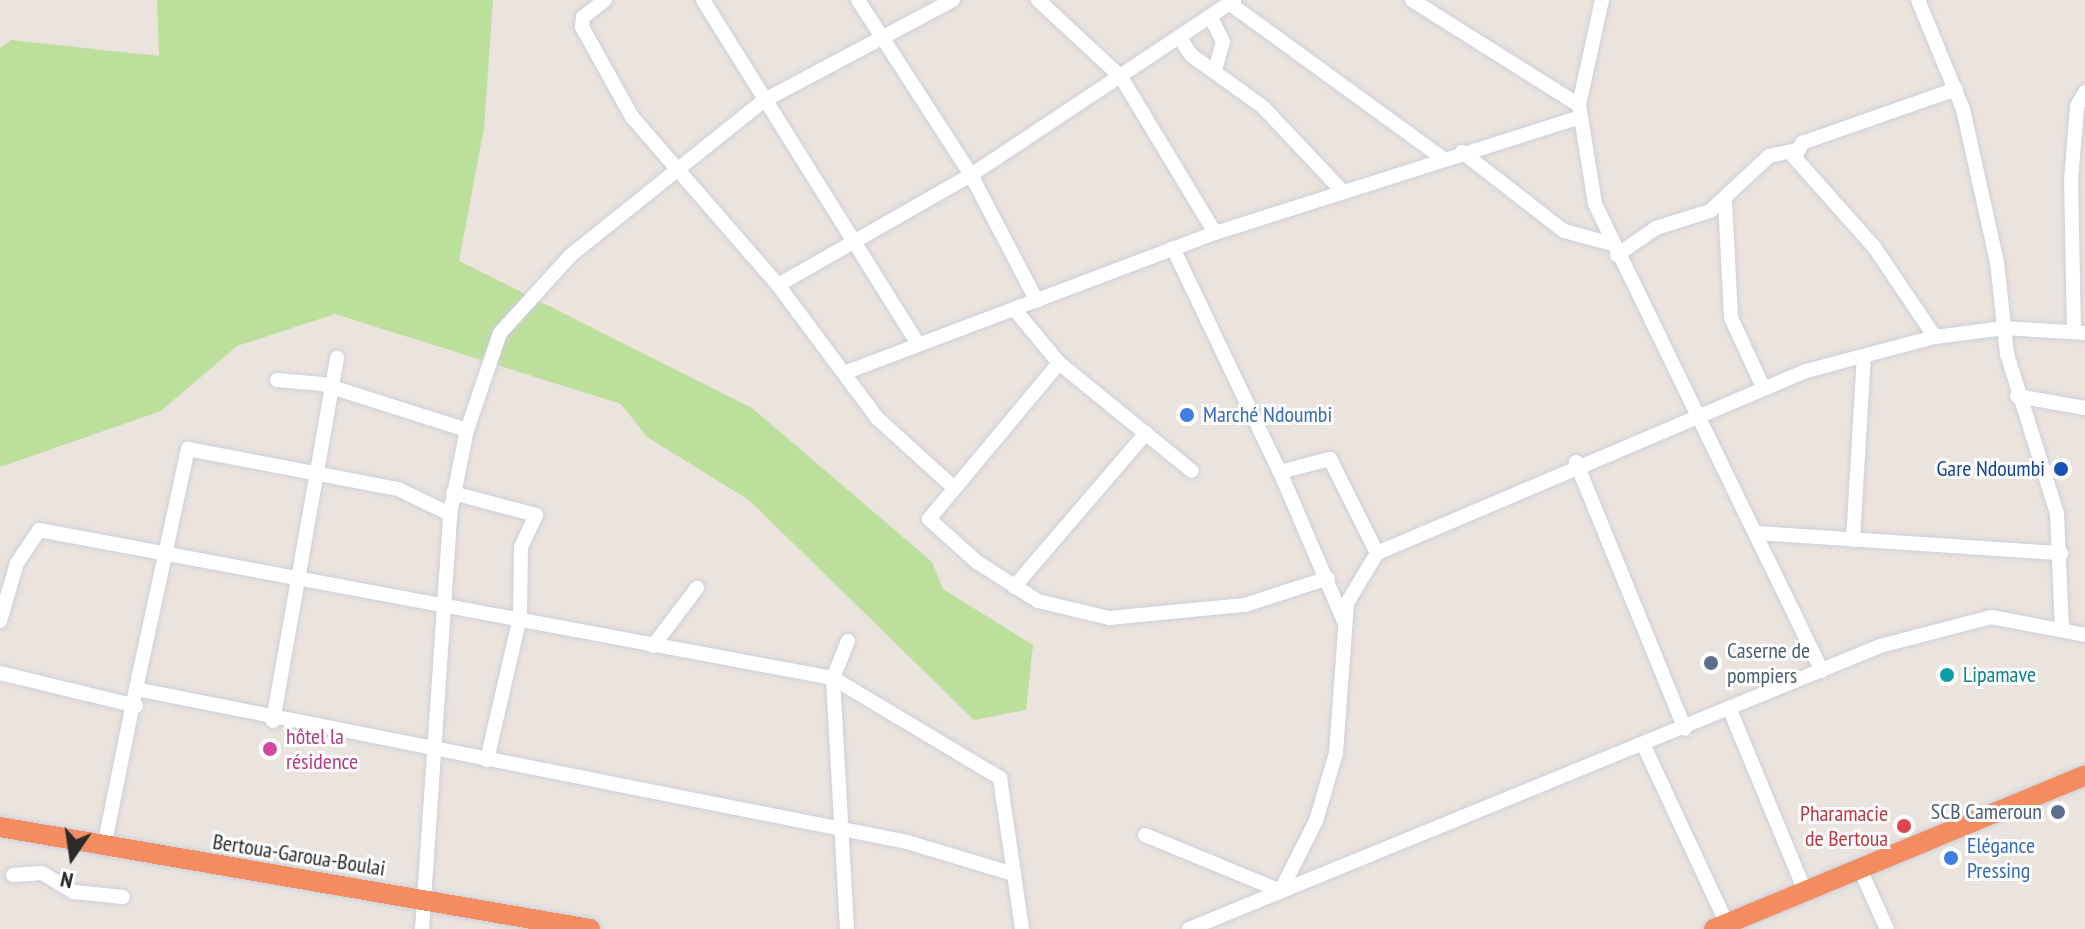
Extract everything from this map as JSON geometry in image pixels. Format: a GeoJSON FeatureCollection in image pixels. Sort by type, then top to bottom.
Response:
{"type":"FeatureCollection","features":[{"type":"Feature","properties":{"kind":"highway"},"geometry":{"type":"LineString","coordinates":[[1720,926],[2085,775]]}},
{"type":"Feature","properties":{"kind":"highway","name":"Bertoua-Garoua-Boulai"},"geometry":{"type":"LineString","coordinates":[[0,827],[590,929]]}},
{"type":"Feature","properties":{"kind":"street"},"geometry":{"type":"LineString","coordinates":[[605,0],[583,17],[582,27],[608,81],[677,168],[778,285],[877,418],[953,487]]}},
{"type":"Feature","properties":{"kind":"street"},"geometry":{"type":"LineString","coordinates":[[703,0],[763,101],[856,240],[918,344]]}},
{"type":"Feature","properties":{"kind":"street"},"geometry":{"type":"LineString","coordinates":[[858,0],[971,175],[1037,301]]}},
{"type":"Feature","properties":{"kind":"street"},"geometry":{"type":"LineString","coordinates":[[422,929],[435,751],[441,604],[450,514],[467,430],[488,357],[516,309],[677,168],[763,101],[881,32],[953,0]]}},
{"type":"Feature","properties":{"kind":"street"},"geometry":{"type":"LineString","coordinates":[[1038,0],[1121,77],[1215,233]]}},
{"type":"Feature","properties":{"kind":"street"},"geometry":{"type":"LineString","coordinates":[[1412,0],[1578,111]]}},
{"type":"Feature","properties":{"kind":"street"},"geometry":{"type":"LineString","coordinates":[[1613,0],[1601,6],[1578,111],[1586,171],[1614,250],[1692,414],[1757,533],[1822,671]]}},
{"type":"Feature","properties":{"kind":"street"},"geometry":{"type":"LineString","coordinates":[[1918,0],[1956,89],[1997,262],[2004,328],[2017,396],[2057,514],[2062,628]]}},
{"type":"Feature","properties":{"kind":"street"},"geometry":{"type":"LineString","coordinates":[[778,285],[971,175],[1231,2],[1442,158]]}},
{"type":"Feature","properties":{"kind":"street"},"geometry":{"type":"LineString","coordinates":[[1210,16],[1223,42],[1215,70]]}},
{"type":"Feature","properties":{"kind":"street"},"geometry":{"type":"LineString","coordinates":[[1179,37],[1263,107],[1343,192]]}},
{"type":"Feature","properties":{"kind":"street"},"geometry":{"type":"LineString","coordinates":[[1462,152],[1564,231],[1614,250],[1656,228],[1725,202],[1769,156],[1797,150],[1866,115],[1956,89]]}},
{"type":"Feature","properties":{"kind":"street"},"geometry":{"type":"LineString","coordinates":[[1278,891],[1316,821],[1336,753],[1344,621],[1377,553],[1576,462],[1692,414],[1864,356],[1935,337],[2004,328],[2080,333],[2071,181],[2077,106],[2085,92]]}},
{"type":"Feature","properties":{"kind":"street"},"geometry":{"type":"LineString","coordinates":[[844,373],[1215,233],[1578,111]]}},
{"type":"Feature","properties":{"kind":"street"},"geometry":{"type":"LineString","coordinates":[[1797,150],[1799,169],[1874,247],[1935,337]]}},
{"type":"Feature","properties":{"kind":"street"},"geometry":{"type":"LineString","coordinates":[[1725,202],[1731,318],[1764,389]]}},
{"type":"Feature","properties":{"kind":"street"},"geometry":{"type":"LineString","coordinates":[[1173,248],[1280,472],[1344,621]]}},
{"type":"Feature","properties":{"kind":"street"},"geometry":{"type":"LineString","coordinates":[[1015,310],[1059,363],[1192,471]]}},
{"type":"Feature","properties":{"kind":"street"},"geometry":{"type":"LineString","coordinates":[[1853,540],[1864,356]]}},
{"type":"Feature","properties":{"kind":"street"},"geometry":{"type":"LineString","coordinates":[[273,721],[320,472],[337,358]]}},
{"type":"Feature","properties":{"kind":"street"},"geometry":{"type":"LineString","coordinates":[[1059,363],[929,519],[1014,587],[1073,614],[1156,617],[1245,605],[1328,578]]}},
{"type":"Feature","properties":{"kind":"street"},"geometry":{"type":"LineString","coordinates":[[277,380],[333,388],[467,430]]}},
{"type":"Feature","properties":{"kind":"street"},"geometry":{"type":"LineString","coordinates":[[2017,396],[2085,408]]}},
{"type":"Feature","properties":{"kind":"street"},"geometry":{"type":"LineString","coordinates":[[1014,587],[1146,433]]}},
{"type":"Feature","properties":{"kind":"street"},"geometry":{"type":"LineString","coordinates":[[104,847],[188,449],[320,472],[417,495],[450,514]]}},
{"type":"Feature","properties":{"kind":"street"},"geometry":{"type":"LineString","coordinates":[[1280,472],[1330,459],[1377,553]]}},
{"type":"Feature","properties":{"kind":"street"},"geometry":{"type":"LineString","coordinates":[[1576,462],[1685,729]]}},
{"type":"Feature","properties":{"kind":"street"},"geometry":{"type":"LineString","coordinates":[[453,493],[536,515],[519,558],[520,617],[487,760]]}},
{"type":"Feature","properties":{"kind":"street"},"geometry":{"type":"LineString","coordinates":[[0,621],[17,563],[39,530],[166,549],[300,581],[520,617],[653,646],[833,678],[1000,778],[1022,929]]}},
{"type":"Feature","properties":{"kind":"street"},"geometry":{"type":"LineString","coordinates":[[1757,533],[2061,553]]}},
{"type":"Feature","properties":{"kind":"street"},"geometry":{"type":"LineString","coordinates":[[653,646],[697,588]]}},
{"type":"Feature","properties":{"kind":"street"},"geometry":{"type":"LineString","coordinates":[[1189,929],[1644,746],[1880,646],[1991,617],[2062,628],[2085,635]]}},
{"type":"Feature","properties":{"kind":"street"},"geometry":{"type":"LineString","coordinates":[[847,929],[833,678],[848,641]]}},
{"type":"Feature","properties":{"kind":"street"},"geometry":{"type":"LineString","coordinates":[[0,673],[136,706]]}},
{"type":"Feature","properties":{"kind":"street"},"geometry":{"type":"LineString","coordinates":[[136,689],[273,721],[487,760],[843,834],[907,842],[1014,874]]}},
{"type":"Feature","properties":{"kind":"street"},"geometry":{"type":"LineString","coordinates":[[1730,710],[1805,891]]}},
{"type":"Feature","properties":{"kind":"street"},"geometry":{"type":"LineString","coordinates":[[1644,746],[1720,926]]}},
{"type":"Feature","properties":{"kind":"street"},"geometry":{"type":"LineString","coordinates":[[1145,835],[1278,891]]}},
{"type":"Feature","properties":{"kind":"street"},"geometry":{"type":"LineString","coordinates":[[1860,869],[1887,929]]}},
{"type":"Feature","properties":{"kind":"street"},"geometry":{"type":"LineString","coordinates":[[13,875],[42,873],[74,892],[123,897]]}},
{"type":"Feature","properties":{"kind":"green space"},"geometry":{"type":"Polygon","coordinates":[[[157,0],[493,0],[484,128],[459,261],[752,408],[932,562],[943,589],[1033,645],[1026,710],[974,720],[749,500],[647,437],[621,404],[335,314],[237,346],[161,411],[0,467],[0,48],[11,40],[159,56],[157,0]]]}},
{"type":"Feature","properties":{"kind":"place","name":"Marché Ndoumbi"},"geometry":{"type":"Point","coordinates":[1187,415]}},
{"type":"Feature","properties":{"kind":"place","name":"Gare Ndoumbi"},"geometry":{"type":"Point","coordinates":[2061,469]}},
{"type":"Feature","properties":{"kind":"place","name":"Caserne de pompiers"},"geometry":{"type":"Point","coordinates":[1711,663]}},
{"type":"Feature","properties":{"kind":"place","name":"Lipamave"},"geometry":{"type":"Point","coordinates":[1947,675]}},
{"type":"Feature","properties":{"kind":"place","name":"hôtel la résidence"},"geometry":{"type":"Point","coordinates":[270,749]}},
{"type":"Feature","properties":{"kind":"place","name":"SCB Cameroun"},"geometry":{"type":"Point","coordinates":[2058,812]}},
{"type":"Feature","properties":{"kind":"place","name":"Pharamacie de Bertoua"},"geometry":{"type":"Point","coordinates":[1904,826]}},
{"type":"Feature","properties":{"kind":"place","name":"Elégance Pressing"},"geometry":{"type":"Point","coordinates":[1951,858]}}]}
